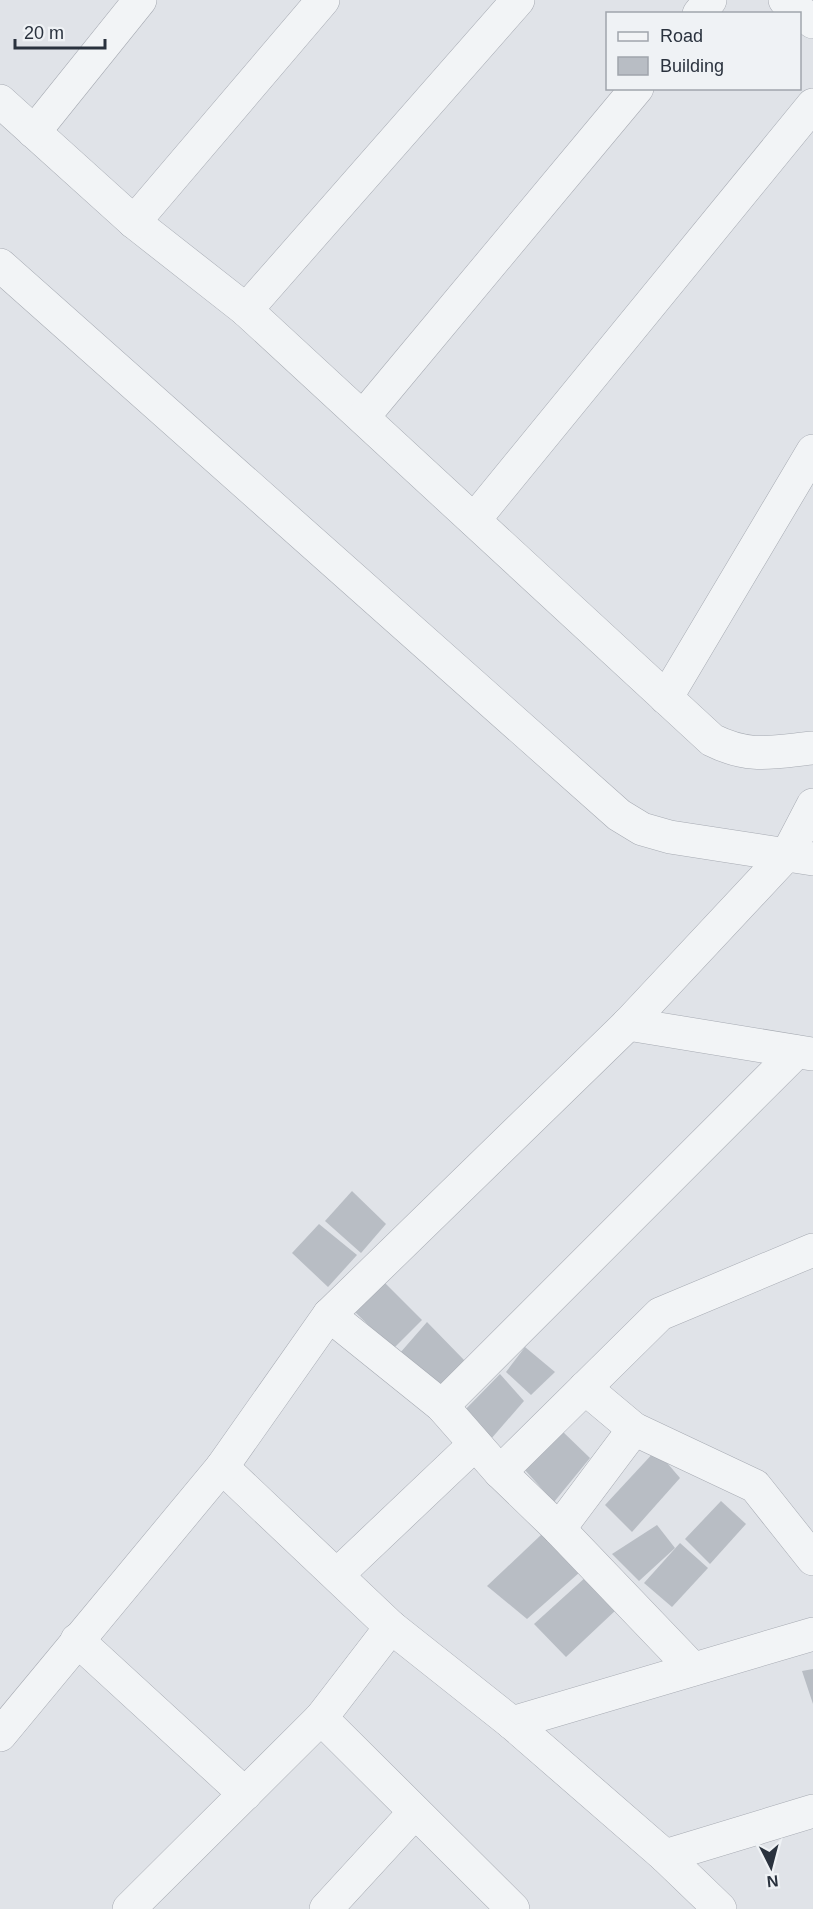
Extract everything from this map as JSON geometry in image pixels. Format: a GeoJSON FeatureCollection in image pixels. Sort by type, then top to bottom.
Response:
{"type":"FeatureCollection","features":[{"type":"Feature","properties":{"kind":"street"},"geometry":{"type":"LineString","coordinates":[[34,132],[140,0]]}},
{"type":"Feature","properties":{"kind":"street"},"geometry":{"type":"LineString","coordinates":[[134,222],[323,0]]}},
{"type":"Feature","properties":{"kind":"street"},"geometry":{"type":"LineString","coordinates":[[246,310],[518,0]]}},
{"type":"Feature","properties":{"kind":"street"},"geometry":{"type":"LineString","coordinates":[[701,12],[710,0]]}},
{"type":"Feature","properties":{"kind":"street"},"geometry":{"type":"LineString","coordinates":[[785,0],[800,12]]}},
{"type":"Feature","properties":{"kind":"street"},"geometry":{"type":"LineString","coordinates":[[801,13],[813,22]]}},
{"type":"Feature","properties":{"kind":"street"},"geometry":{"type":"LineString","coordinates":[[363,417],[635,90]]}},
{"type":"Feature","properties":{"kind":"street"},"geometry":{"type":"LineString","coordinates":[[0,102],[134,222],[246,310],[712,740],[728,748],[753,754],[813,748]]}},
{"type":"Feature","properties":{"kind":"street"},"geometry":{"type":"LineString","coordinates":[[474,520],[813,105]]}},
{"type":"Feature","properties":{"kind":"street"},"geometry":{"type":"LineString","coordinates":[[0,266],[619,815],[642,829],[670,837],[800,856]]}},
{"type":"Feature","properties":{"kind":"street"},"geometry":{"type":"LineString","coordinates":[[666,698],[813,451]]}},
{"type":"Feature","properties":{"kind":"street"},"geometry":{"type":"LineString","coordinates":[[0,1735],[222,1467],[328,1315],[800,856],[813,805]]}},
{"type":"Feature","properties":{"kind":"street"},"geometry":{"type":"LineString","coordinates":[[628,1024],[805,1053]]}},
{"type":"Feature","properties":{"kind":"street"},"geometry":{"type":"LineString","coordinates":[[441,1406],[805,1053]]}},
{"type":"Feature","properties":{"kind":"street"},"geometry":{"type":"LineString","coordinates":[[500,1472],[660,1314],[813,1250]]}},
{"type":"Feature","properties":{"kind":"street"},"geometry":{"type":"LineString","coordinates":[[328,1315],[441,1406],[500,1472],[559,1529],[693,1670]]}},
{"type":"Feature","properties":{"kind":"street"},"geometry":{"type":"LineString","coordinates":[[585,1388],[634,1429],[755,1486],[813,1559]]}},
{"type":"Feature","properties":{"kind":"street"},"geometry":{"type":"LineString","coordinates":[[559,1529],[634,1429]]}},
{"type":"Feature","properties":{"kind":"street"},"geometry":{"type":"LineString","coordinates":[[337,1575],[475,1444]]}},
{"type":"Feature","properties":{"kind":"street"},"geometry":{"type":"LineString","coordinates":[[222,1467],[391,1627],[512,1723],[665,1856],[720,1909]]}},
{"type":"Feature","properties":{"kind":"street"},"geometry":{"type":"LineString","coordinates":[[129,1909],[321,1719],[391,1627]]}},
{"type":"Feature","properties":{"kind":"street"},"geometry":{"type":"LineString","coordinates":[[512,1723],[813,1634]]}},
{"type":"Feature","properties":{"kind":"street"},"geometry":{"type":"LineString","coordinates":[[77,1640],[245,1794]]}},
{"type":"Feature","properties":{"kind":"street"},"geometry":{"type":"LineString","coordinates":[[321,1719],[513,1909]]}},
{"type":"Feature","properties":{"kind":"street"},"geometry":{"type":"LineString","coordinates":[[665,1856],[813,1811]]}},
{"type":"Feature","properties":{"kind":"street"},"geometry":{"type":"LineString","coordinates":[[326,1909],[415,1812]]}},
{"type":"Feature","properties":{"kind":"building"},"geometry":{"type":"Polygon","coordinates":[[[352,1191],[386,1224],[361,1253],[325,1221],[352,1191]]]}},
{"type":"Feature","properties":{"kind":"building"},"geometry":{"type":"Polygon","coordinates":[[[319,1224],[357,1255],[328,1287],[292,1253],[319,1224]]]}},
{"type":"Feature","properties":{"kind":"building"},"geometry":{"type":"Polygon","coordinates":[[[383,1281],[422,1320],[393,1349],[355,1312],[383,1281]]]}},
{"type":"Feature","properties":{"kind":"building"},"geometry":{"type":"Polygon","coordinates":[[[427,1322],[464,1360],[470,1360],[441,1391],[400,1353],[427,1322]]]}},
{"type":"Feature","properties":{"kind":"building"},"geometry":{"type":"Polygon","coordinates":[[[525,1347],[555,1372],[531,1395],[506,1372],[525,1347]]]}},
{"type":"Feature","properties":{"kind":"building"},"geometry":{"type":"Polygon","coordinates":[[[500,1374],[524,1401],[491,1439],[461,1414],[500,1374]]]}},
{"type":"Feature","properties":{"kind":"building"},"geometry":{"type":"Polygon","coordinates":[[[561,1430],[590,1458],[554,1502],[524,1469],[561,1430]]]}},
{"type":"Feature","properties":{"kind":"building"},"geometry":{"type":"Polygon","coordinates":[[[656,1450],[680,1478],[632,1532],[605,1505],[656,1450]]]}},
{"type":"Feature","properties":{"kind":"building"},"geometry":{"type":"Polygon","coordinates":[[[721,1501],[746,1524],[710,1564],[685,1539],[721,1501]]]}},
{"type":"Feature","properties":{"kind":"building"},"geometry":{"type":"Polygon","coordinates":[[[657,1525],[675,1548],[639,1581],[612,1554],[657,1525]]]}},
{"type":"Feature","properties":{"kind":"building"},"geometry":{"type":"Polygon","coordinates":[[[542,1534],[580,1572],[527,1619],[487,1586],[542,1534]]]}},
{"type":"Feature","properties":{"kind":"building"},"geometry":{"type":"Polygon","coordinates":[[[680,1543],[708,1568],[672,1607],[644,1583],[680,1543]]]}},
{"type":"Feature","properties":{"kind":"building"},"geometry":{"type":"Polygon","coordinates":[[[587,1576],[617,1609],[566,1657],[534,1624],[587,1576]]]}},
{"type":"Feature","properties":{"kind":"building"},"geometry":{"type":"Polygon","coordinates":[[[813,1669],[813,1704],[802,1671],[813,1669]]]}}]}
